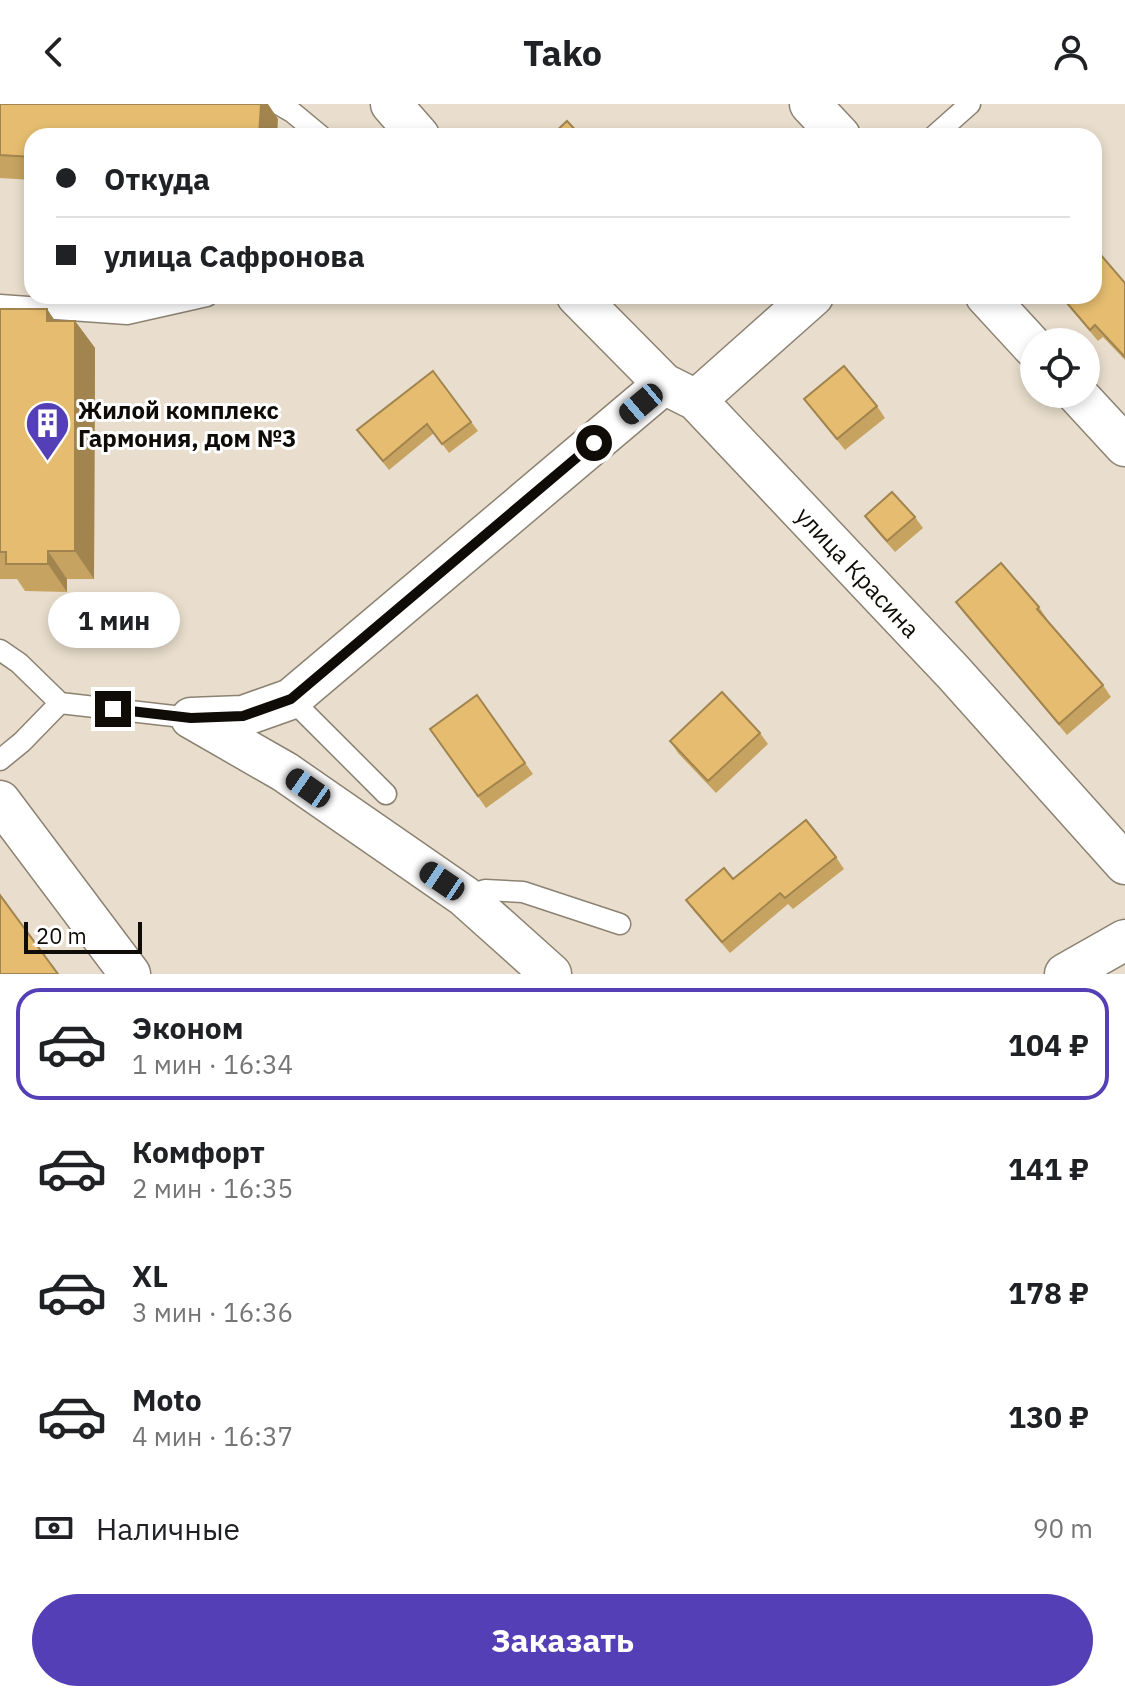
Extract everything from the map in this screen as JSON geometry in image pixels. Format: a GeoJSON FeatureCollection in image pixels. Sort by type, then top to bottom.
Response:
{"type":"FeatureCollection","features":[{"type":"Feature","properties":{"kind":"street"},"geometry":{"type":"LineString","coordinates":[[391,104],[412,128]]}},
{"type":"Feature","properties":{"kind":"street"},"geometry":{"type":"LineString","coordinates":[[810,104],[832,128]]}},
{"type":"Feature","properties":{"kind":"street","name":"улица Красина"},"geometry":{"type":"LineString","coordinates":[[586,304],[680,392],[953,672],[1125,864]]}},
{"type":"Feature","properties":{"kind":"street"},"geometry":{"type":"LineString","coordinates":[[191,718],[243,716],[291,699],[680,392],[802,304]]}},
{"type":"Feature","properties":{"kind":"street"},"geometry":{"type":"LineString","coordinates":[[993,304],[1020,333]]}},
{"type":"Feature","properties":{"kind":"street"},"geometry":{"type":"LineString","coordinates":[[1090,408],[1125,446]]}},
{"type":"Feature","properties":{"kind":"street"},"geometry":{"type":"LineString","coordinates":[[191,718],[285,772],[464,896],[551,974]]}},
{"type":"Feature","properties":{"kind":"street"},"geometry":{"type":"LineString","coordinates":[[0,801],[130,974]]}},
{"type":"Feature","properties":{"kind":"street"},"geometry":{"type":"LineString","coordinates":[[1065,974],[1125,940]]}},
{"type":"Feature","properties":{"kind":"lane"},"geometry":{"type":"LineString","coordinates":[[278,104],[311,128]]}},
{"type":"Feature","properties":{"kind":"lane"},"geometry":{"type":"LineString","coordinates":[[943,128],[970,104]]}},
{"type":"Feature","properties":{"kind":"lane"},"geometry":{"type":"LineString","coordinates":[[0,305],[127,314],[171,304]]}},
{"type":"Feature","properties":{"kind":"lane"},"geometry":{"type":"LineString","coordinates":[[0,650],[19,663],[60,703],[191,718]]}},
{"type":"Feature","properties":{"kind":"lane"},"geometry":{"type":"LineString","coordinates":[[291,699],[386,794]]}},
{"type":"Feature","properties":{"kind":"lane"},"geometry":{"type":"LineString","coordinates":[[0,760],[60,703]]}},
{"type":"Feature","properties":{"kind":"lane"},"geometry":{"type":"LineString","coordinates":[[464,896],[485,890],[523,892],[620,924]]}},
{"type":"Feature","properties":{"kind":"building"},"geometry":{"type":"Polygon","coordinates":[[[0,104],[261,104],[260,128],[24,128],[24,156],[0,155],[0,104]]]}},
{"type":"Feature","properties":{"kind":"building"},"geometry":{"type":"Polygon","coordinates":[[[567,121],[574,128],[560,128],[567,121]]]}},
{"type":"Feature","properties":{"kind":"building"},"geometry":{"type":"Polygon","coordinates":[[[1102,256],[1125,283],[1125,357],[1095,325],[1088,328],[1068,304],[1102,304],[1102,256]]]}},
{"type":"Feature","properties":{"kind":"building","name":"Жилой комплекс Гармония, дом №3"},"geometry":{"type":"Polygon","coordinates":[[[0,309],[47,309],[47,321],[75,321],[75,551],[48,551],[48,564],[6,564],[6,552],[0,552],[0,309]]]}},
{"type":"Feature","properties":{"kind":"building"},"geometry":{"type":"Polygon","coordinates":[[[844,366],[877,406],[837,439],[804,399],[844,366]]]}},
{"type":"Feature","properties":{"kind":"building"},"geometry":{"type":"Polygon","coordinates":[[[433,371],[471,422],[442,444],[427,424],[383,461],[357,430],[433,371]]]}},
{"type":"Feature","properties":{"kind":"building"},"geometry":{"type":"Polygon","coordinates":[[[892,492],[915,517],[887,541],[865,516],[892,492]]]}},
{"type":"Feature","properties":{"kind":"building"},"geometry":{"type":"Polygon","coordinates":[[[1001,563],[1103,685],[1059,724],[956,602],[1001,563]]]}},
{"type":"Feature","properties":{"kind":"building"},"geometry":{"type":"Polygon","coordinates":[[[722,692],[760,733],[708,781],[670,741],[722,692]]]}},
{"type":"Feature","properties":{"kind":"building"},"geometry":{"type":"Polygon","coordinates":[[[477,695],[525,763],[478,796],[430,729],[477,695]]]}},
{"type":"Feature","properties":{"kind":"building"},"geometry":{"type":"Polygon","coordinates":[[[806,820],[836,857],[785,898],[780,893],[722,942],[686,900],[724,868],[733,879],[806,820]]]}},
{"type":"Feature","properties":{"kind":"building"},"geometry":{"type":"Polygon","coordinates":[[[0,895],[58,974],[0,974],[0,895]]]}},
{"type":"Feature","properties":{"kind":"place","name":"Жилой комплекс Гармония, дом №3"},"geometry":{"type":"Point","coordinates":[47,463]}},
{"type":"Feature","properties":{"kind":"route"},"geometry":{"type":"LineString","coordinates":[[113,709],[191,718],[243,716],[291,699],[594,443]]}}]}
